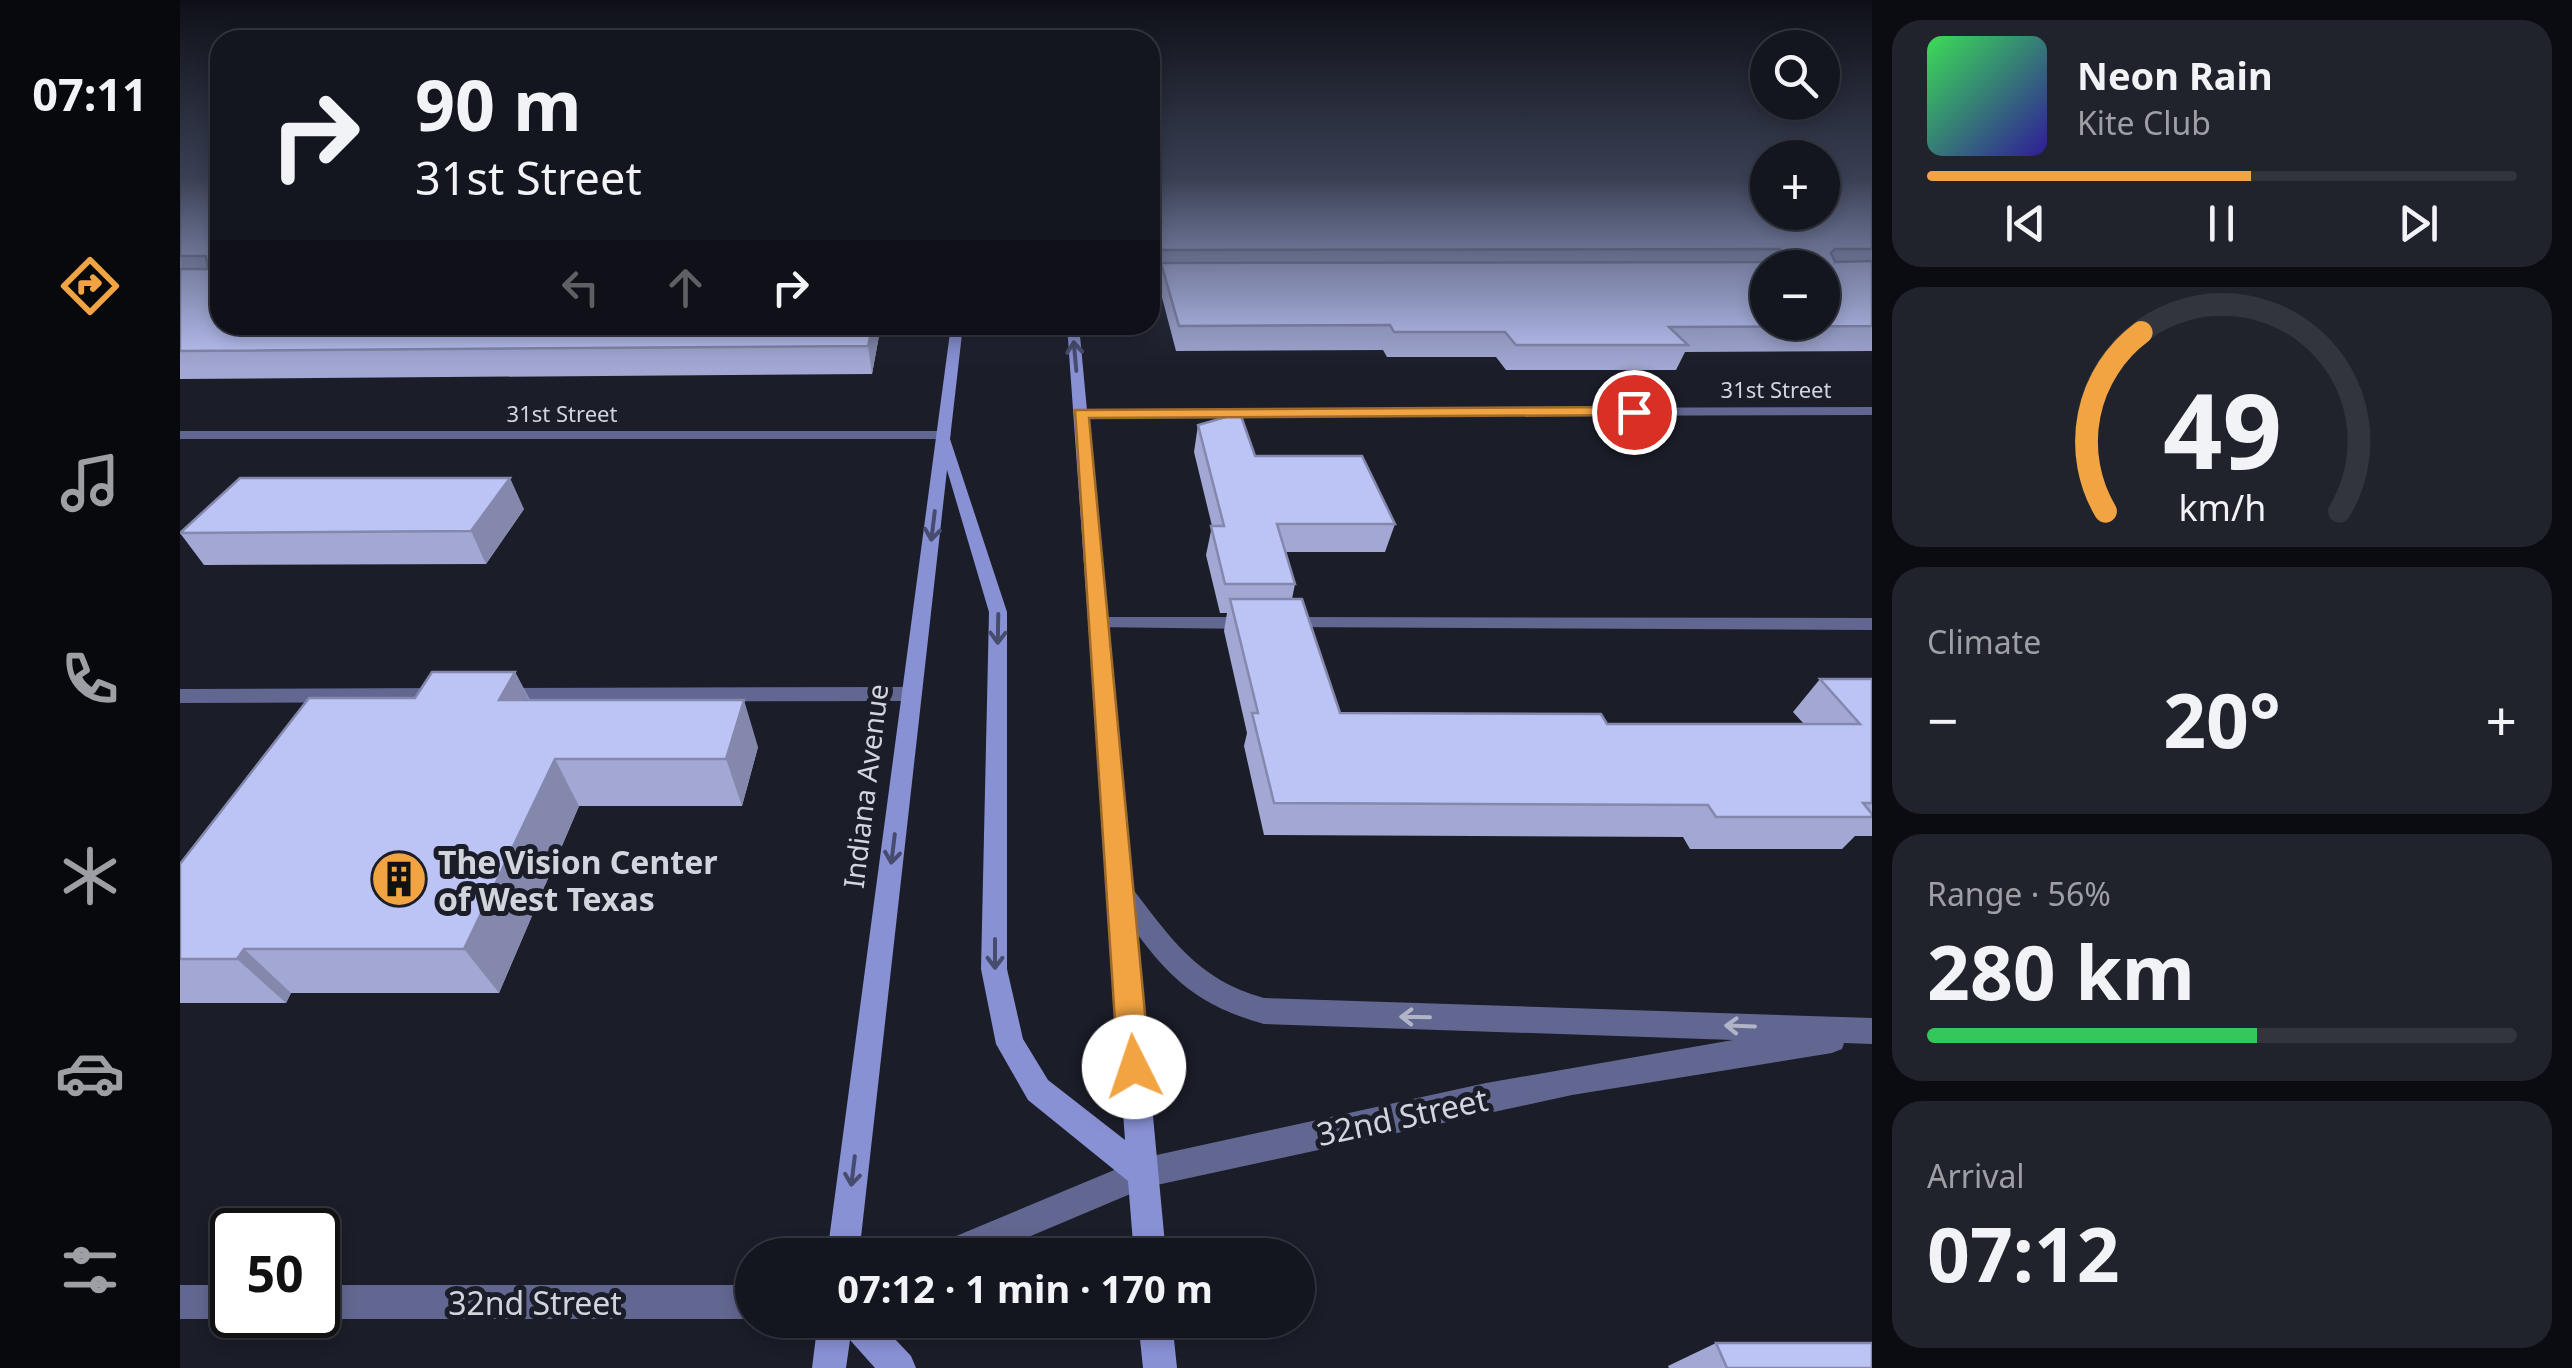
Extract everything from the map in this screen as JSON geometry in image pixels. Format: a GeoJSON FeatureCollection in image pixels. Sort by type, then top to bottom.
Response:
{"type":"FeatureCollection","features":[{"type":"Feature","properties":{"kind":"main road","name":"Indiana Avenue"},"geometry":{"type":"LineString","coordinates":[[845,1238],[956,335]]}},
{"type":"Feature","properties":{"kind":"main road"},"geometry":{"type":"LineString","coordinates":[[1074,335],[1149,1238]]}},
{"type":"Feature","properties":{"kind":"main road"},"geometry":{"type":"LineString","coordinates":[[944,435],[998,612],[994,970],[1010,1044],[1038,1090],[1143,1173]]}},
{"type":"Feature","properties":{"kind":"main road"},"geometry":{"type":"LineString","coordinates":[[829,1368],[833,1338]]}},
{"type":"Feature","properties":{"kind":"main road"},"geometry":{"type":"LineString","coordinates":[[871,1338],[899,1368]]}},
{"type":"Feature","properties":{"kind":"main road"},"geometry":{"type":"LineString","coordinates":[[1158,1338],[1160,1368]]}},
{"type":"Feature","properties":{"kind":"street"},"geometry":{"type":"LineString","coordinates":[[1160,279],[1210,279]]}},
{"type":"Feature","properties":{"kind":"street","name":"31st Street"},"geometry":{"type":"LineString","coordinates":[[1080,413],[1872,411]]}},
{"type":"Feature","properties":{"kind":"street","name":"31st Street"},"geometry":{"type":"LineString","coordinates":[[180,435],[944,435]]}},
{"type":"Feature","properties":{"kind":"street"},"geometry":{"type":"LineString","coordinates":[[1099,623],[1872,624]]}},
{"type":"Feature","properties":{"kind":"street"},"geometry":{"type":"LineString","coordinates":[[180,696],[912,694]]}},
{"type":"Feature","properties":{"kind":"street"},"geometry":{"type":"LineString","coordinates":[[1120,891],[1180,970],[1200,987],[1229,1004],[1264,1011],[1307,1016],[1536,1018],[1872,1033]]}},
{"type":"Feature","properties":{"kind":"street","name":"32nd Street"},"geometry":{"type":"LineString","coordinates":[[988,1238],[1143,1173],[1686,1058],[1872,1033]]}},
{"type":"Feature","properties":{"kind":"street"},"geometry":{"type":"LineString","coordinates":[[180,1302],[210,1302]]}},
{"type":"Feature","properties":{"kind":"street","name":"32nd Street"},"geometry":{"type":"LineString","coordinates":[[340,1302],[735,1302]]}},
{"type":"Feature","properties":{"kind":"building"},"geometry":{"type":"Polygon","coordinates":[[[180,242],[210,242],[210,335],[871,335],[868,346],[180,351],[180,269],[208,269],[206,256],[180,256],[180,242]]]}},
{"type":"Feature","properties":{"kind":"building"},"geometry":{"type":"Polygon","coordinates":[[[1160,242],[1872,242],[1872,249],[1160,250],[1160,242]]]}},
{"type":"Feature","properties":{"kind":"building"},"geometry":{"type":"Polygon","coordinates":[[[1872,261],[1872,326],[1840,326],[1840,262],[1872,261]]]}},
{"type":"Feature","properties":{"kind":"building"},"geometry":{"type":"Polygon","coordinates":[[[1750,262],[1750,327],[1669,327],[1688,345],[1516,345],[1505,332],[1394,332],[1390,325],[1179,326],[1161,263],[1750,262]]]}},
{"type":"Feature","properties":{"kind":"building"},"geometry":{"type":"Polygon","coordinates":[[[1240,413],[1255,456],[1362,456],[1395,524],[1277,524],[1295,584],[1225,584],[1211,526],[1224,526],[1198,425],[1240,413]]]}},
{"type":"Feature","properties":{"kind":"building"},"geometry":{"type":"Polygon","coordinates":[[[240,478],[510,478],[471,531],[180,533],[240,478]]]}},
{"type":"Feature","properties":{"kind":"building"},"geometry":{"type":"Polygon","coordinates":[[[1230,599],[1302,599],[1340,713],[1601,714],[1607,724],[1860,724],[1820,679],[1872,679],[1872,803],[1863,803],[1872,817],[1716,817],[1708,805],[1274,803],[1252,713],[1258,713],[1230,599]]]}},
{"type":"Feature","properties":{"kind":"building"},"geometry":{"type":"Polygon","coordinates":[[[432,672],[515,672],[499,700],[744,700],[726,759],[555,759],[464,949],[244,949],[237,959],[180,959],[180,864],[309,698],[415,698],[432,672]]]}},
{"type":"Feature","properties":{"kind":"building"},"geometry":{"type":"Polygon","coordinates":[[[1716,1343],[1872,1343],[1872,1368],[1727,1368],[1716,1343]]]}},
{"type":"Feature","properties":{"kind":"place","name":"The Vision Center of West Texas"},"geometry":{"type":"Point","coordinates":[399,879]}},
{"type":"Feature","properties":{"kind":"route"},"geometry":{"type":"LineString","coordinates":[[1134,1067],[1080,413],[1634,412]]}}]}
